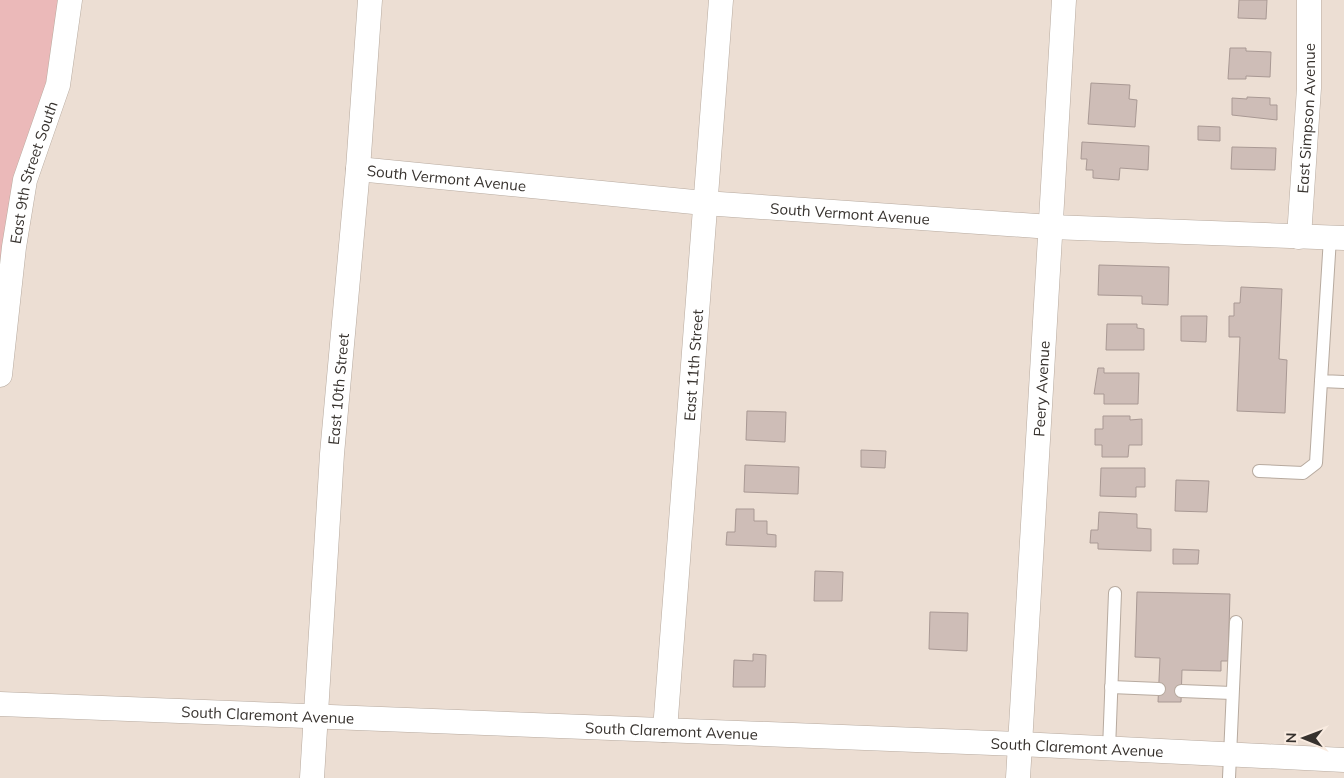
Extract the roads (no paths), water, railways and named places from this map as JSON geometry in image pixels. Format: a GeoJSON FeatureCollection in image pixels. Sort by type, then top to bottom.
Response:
{"type":"FeatureCollection","features":[{"type":"Feature","properties":{"kind":"street","name":"East 9th Street South"},"geometry":{"type":"LineString","coordinates":[[0,375],[14,247],[25,180],[58,85],[70,0]]}},
{"type":"Feature","properties":{"kind":"street","name":"East 10th Street"},"geometry":{"type":"LineString","coordinates":[[312,778],[332,454],[358,170],[370,0]]}},
{"type":"Feature","properties":{"kind":"street","name":"East 11th Street"},"geometry":{"type":"LineString","coordinates":[[664,730],[720,0]]}},
{"type":"Feature","properties":{"kind":"street","name":"Peery Avenue"},"geometry":{"type":"LineString","coordinates":[[1018,778],[1064,0]]}},
{"type":"Feature","properties":{"kind":"street","name":"East Simpson Avenue"},"geometry":{"type":"LineString","coordinates":[[1299,237],[1309,88],[1309,0]]}},
{"type":"Feature","properties":{"kind":"street","name":"South Vermont Avenue"},"geometry":{"type":"LineString","coordinates":[[358,170],[704,203],[1051,227],[1337,238]]}},
{"type":"Feature","properties":{"kind":"street","name":"South Claremont Avenue"},"geometry":{"type":"LineString","coordinates":[[0,704],[1020,744],[1344,760]]}},
{"type":"Feature","properties":{"kind":"lane"},"geometry":{"type":"LineString","coordinates":[[1260,471],[1303,473],[1316,463],[1321,381],[1337,238]]}},
{"type":"Feature","properties":{"kind":"lane"},"geometry":{"type":"LineString","coordinates":[[1321,381],[1344,382]]}},
{"type":"Feature","properties":{"kind":"lane"},"geometry":{"type":"LineString","coordinates":[[1109,749],[1115,593]]}},
{"type":"Feature","properties":{"kind":"lane"},"geometry":{"type":"LineString","coordinates":[[1229,778],[1236,622]]}},
{"type":"Feature","properties":{"kind":"lane"},"geometry":{"type":"LineString","coordinates":[[1111,687],[1159,690]]}},
{"type":"Feature","properties":{"kind":"lane"},"geometry":{"type":"LineString","coordinates":[[1181,691],[1232,693]]}}]}
